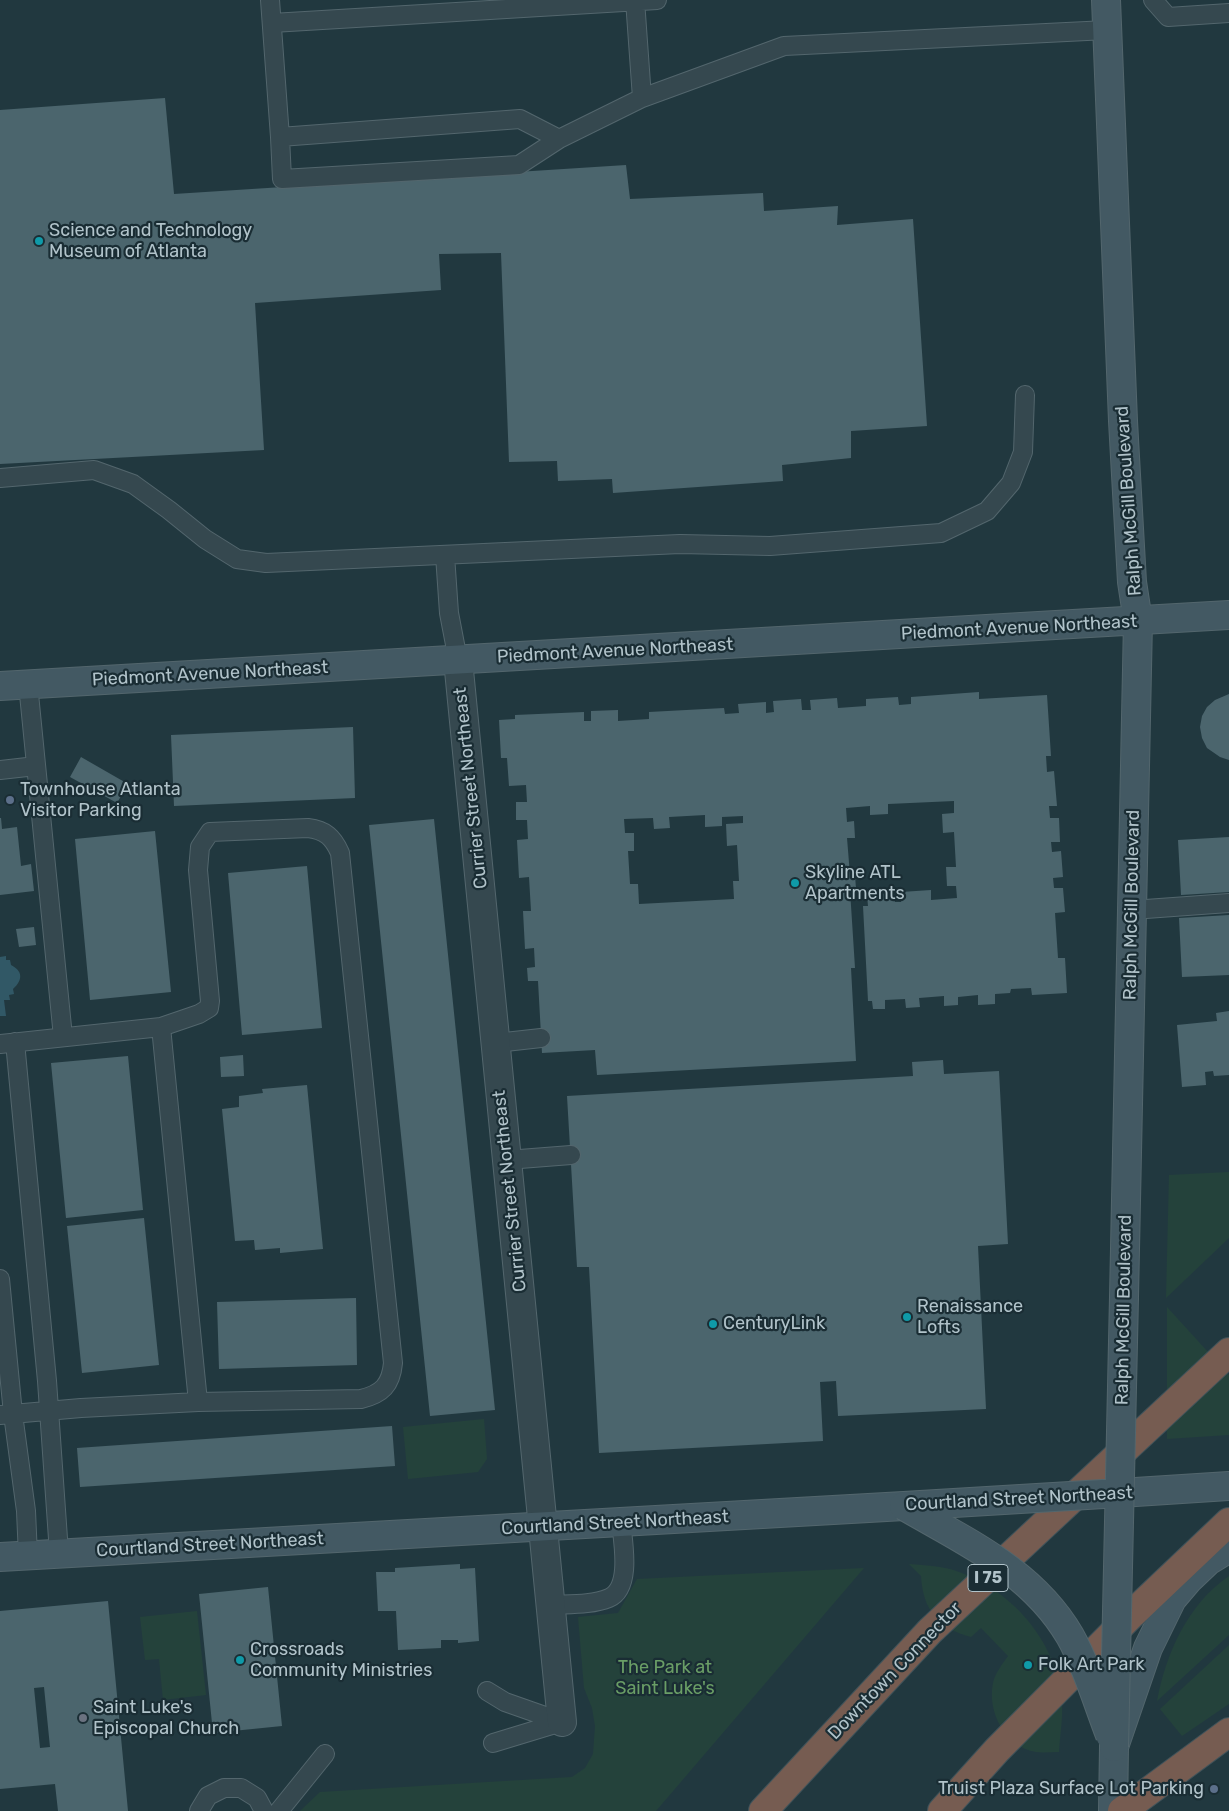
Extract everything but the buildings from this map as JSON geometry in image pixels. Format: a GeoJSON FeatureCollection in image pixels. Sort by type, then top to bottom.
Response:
{"type":"FeatureCollection","features":[{"type":"Feature","properties":{"kind":"highway","name":"Downtown Connector"},"geometry":{"type":"LineString","coordinates":[[763,1811],[930,1631],[1229,1352]]}},
{"type":"Feature","properties":{"kind":"highway"},"geometry":{"type":"LineString","coordinates":[[942,1811],[997,1750],[1044,1702],[1132,1614],[1229,1522]]}},
{"type":"Feature","properties":{"kind":"highway"},"geometry":{"type":"LineString","coordinates":[[1122,1811],[1229,1732]]}},
{"type":"Feature","properties":{"kind":"main road","name":"Ralph McGill Boulevard"},"geometry":{"type":"LineString","coordinates":[[1107,0],[1123,421],[1132,582],[1138,621],[1113,1811]]}},
{"type":"Feature","properties":{"kind":"main road","name":"Piedmont Avenue Northeast"},"geometry":{"type":"LineString","coordinates":[[0,686],[1229,615]]}},
{"type":"Feature","properties":{"kind":"main road","name":"Courtland Street Northeast"},"geometry":{"type":"LineString","coordinates":[[0,1557],[1120,1494],[1229,1486]]}},
{"type":"Feature","properties":{"kind":"main road"},"geometry":{"type":"LineString","coordinates":[[904,1506],[993,1558],[1032,1587],[1048,1605],[1070,1637],[1114,1746]]}},
{"type":"Feature","properties":{"kind":"main road"},"geometry":{"type":"LineString","coordinates":[[1114,1746],[1148,1648],[1172,1599],[1189,1579],[1208,1562],[1229,1548]]}},
{"type":"Feature","properties":{"kind":"street","name":"Currier Street Northeast"},"geometry":{"type":"LineString","coordinates":[[458,660],[562,1722]]}},
{"type":"Feature","properties":{"kind":"lane"},"geometry":{"type":"LineString","coordinates":[[270,0],[282,179],[519,166],[560,140],[642,98],[784,46],[1107,30]]}},
{"type":"Feature","properties":{"kind":"lane"},"geometry":{"type":"LineString","coordinates":[[272,23],[657,0]]}},
{"type":"Feature","properties":{"kind":"lane"},"geometry":{"type":"LineString","coordinates":[[1153,0],[1168,17],[1229,13]]}},
{"type":"Feature","properties":{"kind":"lane"},"geometry":{"type":"LineString","coordinates":[[635,1],[642,98]]}},
{"type":"Feature","properties":{"kind":"lane"},"geometry":{"type":"LineString","coordinates":[[280,137],[520,119],[560,140]]}},
{"type":"Feature","properties":{"kind":"lane"},"geometry":{"type":"LineString","coordinates":[[0,478],[94,470],[133,484],[170,510],[205,539],[237,559],[266,563],[680,544],[770,546],[941,533],[987,511],[1011,484],[1023,452],[1025,395]]}},
{"type":"Feature","properties":{"kind":"lane"},"geometry":{"type":"LineString","coordinates":[[445,555],[449,613],[458,660]]}},
{"type":"Feature","properties":{"kind":"lane"},"geometry":{"type":"LineString","coordinates":[[28,684],[63,1037]]}},
{"type":"Feature","properties":{"kind":"lane"},"geometry":{"type":"LineString","coordinates":[[0,770],[36,766]]}},
{"type":"Feature","properties":{"kind":"lane"},"geometry":{"type":"LineString","coordinates":[[7,1415],[50,1411],[198,1402],[361,1399],[375,1396],[385,1387],[392,1376],[393,1363],[340,853],[329,835],[319,830],[308,828],[210,832],[200,847],[198,870],[210,1001],[209,1008],[199,1014],[161,1027],[7,1043],[50,1411],[59,1553]]}},
{"type":"Feature","properties":{"kind":"lane"},"geometry":{"type":"LineString","coordinates":[[1132,910],[1229,903]]}},
{"type":"Feature","properties":{"kind":"lane"},"geometry":{"type":"LineString","coordinates":[[161,1027],[198,1402]]}},
{"type":"Feature","properties":{"kind":"lane"},"geometry":{"type":"LineString","coordinates":[[496,1043],[541,1038]]}},
{"type":"Feature","properties":{"kind":"lane"},"geometry":{"type":"LineString","coordinates":[[507,1160],[571,1156]]}},
{"type":"Feature","properties":{"kind":"lane"},"geometry":{"type":"LineString","coordinates":[[0,1278],[7,1415],[26,1511],[28,1556]]}},
{"type":"Feature","properties":{"kind":"lane"},"geometry":{"type":"LineString","coordinates":[[552,1605],[600,1601],[612,1597],[622,1584],[625,1571],[621,1522]]}},
{"type":"Feature","properties":{"kind":"lane"},"geometry":{"type":"LineString","coordinates":[[487,1691],[505,1702],[562,1722]]}},
{"type":"Feature","properties":{"kind":"lane"},"geometry":{"type":"LineString","coordinates":[[493,1743],[562,1722]]}},
{"type":"Feature","properties":{"kind":"lane"},"geometry":{"type":"LineString","coordinates":[[198,1811],[208,1796],[224,1788],[241,1788],[261,1804],[282,1807],[325,1754]]}},
{"type":"Feature","properties":{"kind":"green space"},"geometry":{"type":"Polygon","coordinates":[[[1229,1172],[1229,1238],[1166,1298],[1169,1175],[1229,1172]]]}},
{"type":"Feature","properties":{"kind":"green space"},"geometry":{"type":"Polygon","coordinates":[[[1167,1307],[1229,1375],[1229,1435],[1167,1439],[1167,1307]]]}},
{"type":"Feature","properties":{"kind":"green space"},"geometry":{"type":"Polygon","coordinates":[[[484,1419],[487,1459],[478,1472],[408,1479],[403,1427],[484,1419]]]}},
{"type":"Feature","properties":{"kind":"green space","name":"Folk Art Park"},"geometry":{"type":"Polygon","coordinates":[[[909,1564],[950,1569],[972,1577],[992,1589],[1027,1619],[1040,1637],[1051,1658],[1058,1679],[1062,1702],[1059,1752],[1036,1752],[1025,1749],[1007,1736],[996,1716],[992,1694],[995,1676],[1008,1656],[981,1628],[971,1637],[941,1623],[934,1616],[925,1599],[921,1576],[909,1564]]]}},
{"type":"Feature","properties":{"kind":"green space","name":"The Park at Saint Luke's"},"geometry":{"type":"Polygon","coordinates":[[[864,1568],[656,1811],[300,1811],[320,1792],[572,1777],[585,1768],[593,1754],[595,1726],[592,1708],[584,1688],[578,1617],[618,1613],[637,1579],[864,1568]]]}},
{"type":"Feature","properties":{"kind":"green space","name":"Folk Art Park"},"geometry":{"type":"Polygon","coordinates":[[[1229,1576],[1229,1635],[1157,1701],[1166,1665],[1181,1631],[1202,1601],[1229,1576]]]}},
{"type":"Feature","properties":{"kind":"green space"},"geometry":{"type":"Polygon","coordinates":[[[197,1611],[206,1695],[163,1700],[159,1659],[145,1660],[140,1617],[197,1611]]]}},
{"type":"Feature","properties":{"kind":"green space"},"geometry":{"type":"Polygon","coordinates":[[[1229,1645],[1229,1704],[1182,1736],[1160,1709],[1229,1645]]]}},
{"type":"Feature","properties":{"kind":"water"},"geometry":{"type":"Polygon","coordinates":[[[6,956],[6,960],[10,960],[11,965],[20,973],[20,979],[13,989],[14,994],[9,995],[10,1000],[4,1000],[6,1016],[0,1016],[0,957],[6,956]]]}},
{"type":"Feature","properties":{"kind":"place","name":"Science and Technology Museum of Atlanta"},"geometry":{"type":"Point","coordinates":[39,241]}},
{"type":"Feature","properties":{"kind":"place","name":"Townhouse Atlanta Visitor Parking"},"geometry":{"type":"Point","coordinates":[10,800]}},
{"type":"Feature","properties":{"kind":"place","name":"Skyline ATL Apartments"},"geometry":{"type":"Point","coordinates":[795,883]}},
{"type":"Feature","properties":{"kind":"place","name":"Renaissance Lofts"},"geometry":{"type":"Point","coordinates":[907,1317]}},
{"type":"Feature","properties":{"kind":"place","name":"CenturyLink"},"geometry":{"type":"Point","coordinates":[713,1324]}},
{"type":"Feature","properties":{"kind":"place","name":"Crossroads Community Ministries"},"geometry":{"type":"Point","coordinates":[240,1660]}},
{"type":"Feature","properties":{"kind":"place","name":"Folk Art Park"},"geometry":{"type":"Point","coordinates":[1028,1665]}},
{"type":"Feature","properties":{"kind":"place","name":"Saint Luke's Episcopal Church"},"geometry":{"type":"Point","coordinates":[83,1718]}},
{"type":"Feature","properties":{"kind":"place","name":"Truist Plaza Surface Lot Parking"},"geometry":{"type":"Point","coordinates":[1214,1789]}}]}
